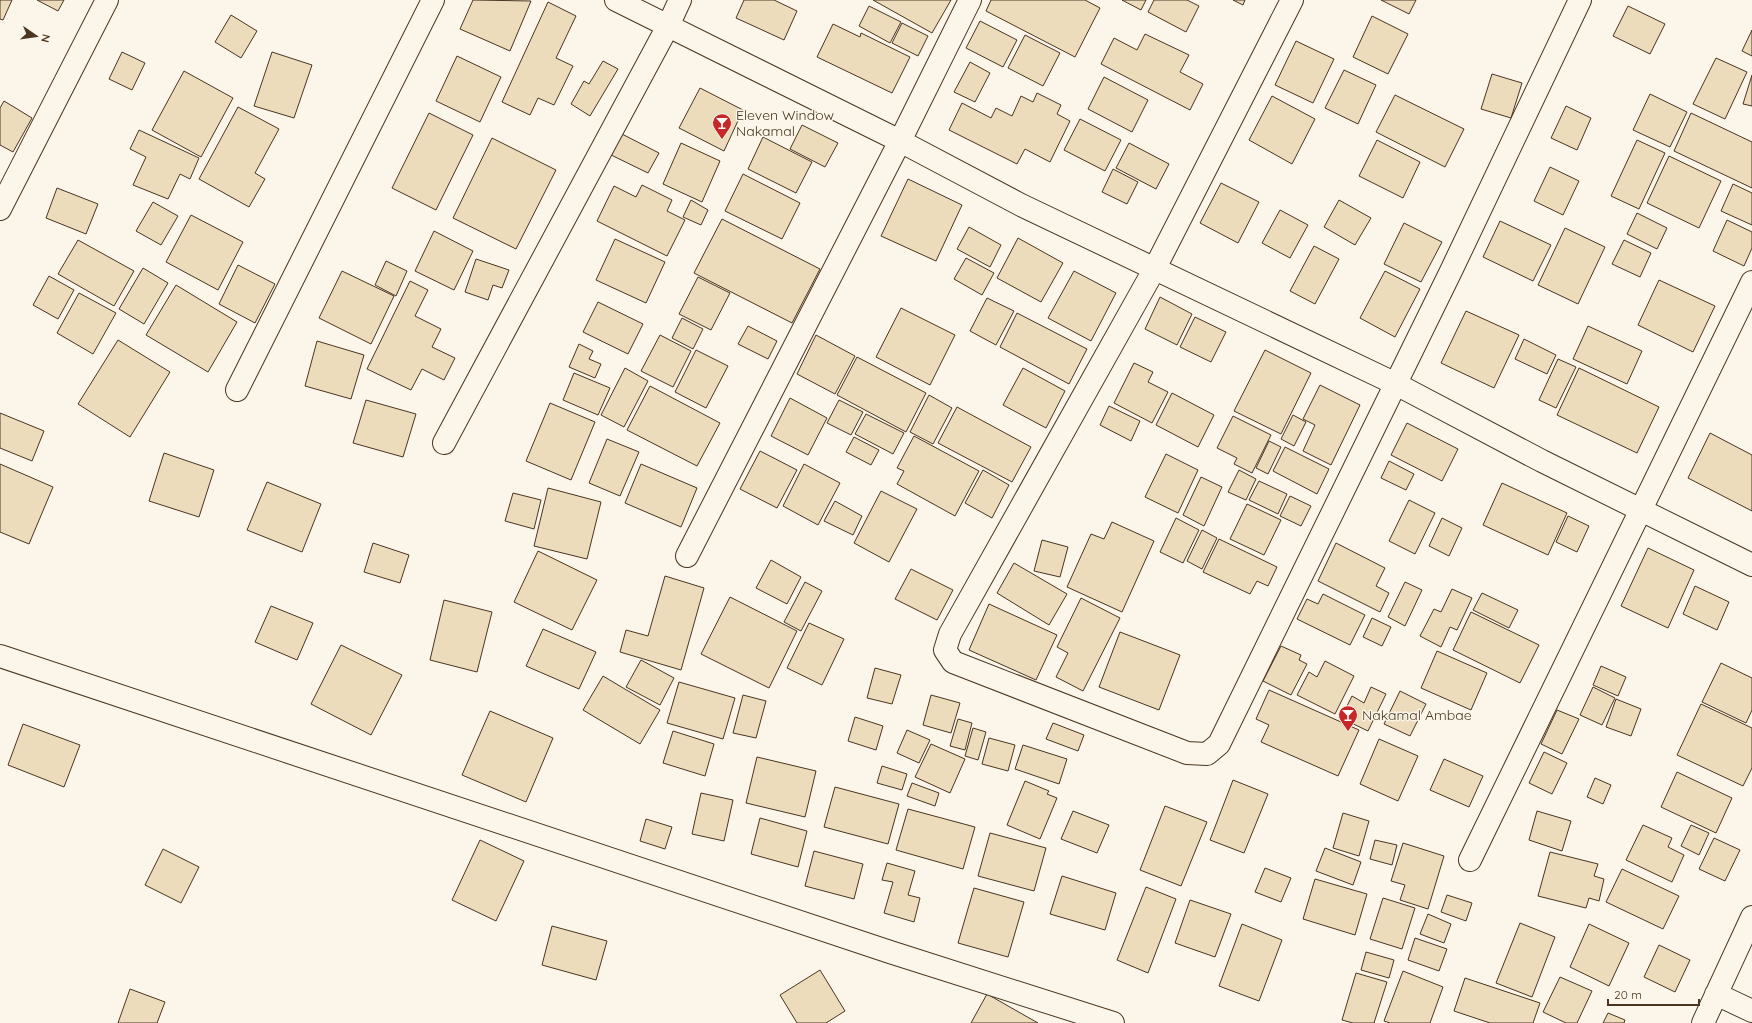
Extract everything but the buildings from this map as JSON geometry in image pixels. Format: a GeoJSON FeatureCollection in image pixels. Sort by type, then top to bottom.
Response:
{"type":"FeatureCollection","features":[{"type":"Feature","properties":{"kind":"street"},"geometry":{"type":"LineString","coordinates":[[0,209],[107,0]]}},
{"type":"Feature","properties":{"kind":"street"},"geometry":{"type":"LineString","coordinates":[[237,390],[433,0]]}},
{"type":"Feature","properties":{"kind":"street"},"geometry":{"type":"LineString","coordinates":[[616,0],[900,141],[1020,205],[1396,384],[1542,462],[1642,510],[1752,566]]}},
{"type":"Feature","properties":{"kind":"street"},"geometry":{"type":"LineString","coordinates":[[444,443],[668,26],[680,0]]}},
{"type":"Feature","properties":{"kind":"street"},"geometry":{"type":"LineString","coordinates":[[687,556],[900,141],[970,0]]}},
{"type":"Feature","properties":{"kind":"street"},"geometry":{"type":"LineString","coordinates":[[1292,0],[1155,268],[950,634],[945,650],[953,662],[1187,753],[1207,754],[1219,744],[1534,100],[1580,0]]}},
{"type":"Feature","properties":{"kind":"street"},"geometry":{"type":"LineString","coordinates":[[1470,860],[1752,282]]}},
{"type":"Feature","properties":{"kind":"street"},"geometry":{"type":"LineString","coordinates":[[0,656],[890,952],[1113,1023]]}},
{"type":"Feature","properties":{"kind":"street"},"geometry":{"type":"LineString","coordinates":[[1703,1023],[1752,917]]}},
{"type":"Feature","properties":{"kind":"street"},"geometry":{"type":"LineString","coordinates":[[1716,994],[1752,1011]]}},
{"type":"Feature","properties":{"kind":"place","name":"Eleven Window Nakamal"},"geometry":{"type":"Point","coordinates":[722,140]}},
{"type":"Feature","properties":{"kind":"place","name":"Nakamal Ambae"},"geometry":{"type":"Point","coordinates":[1348,732]}}]}
